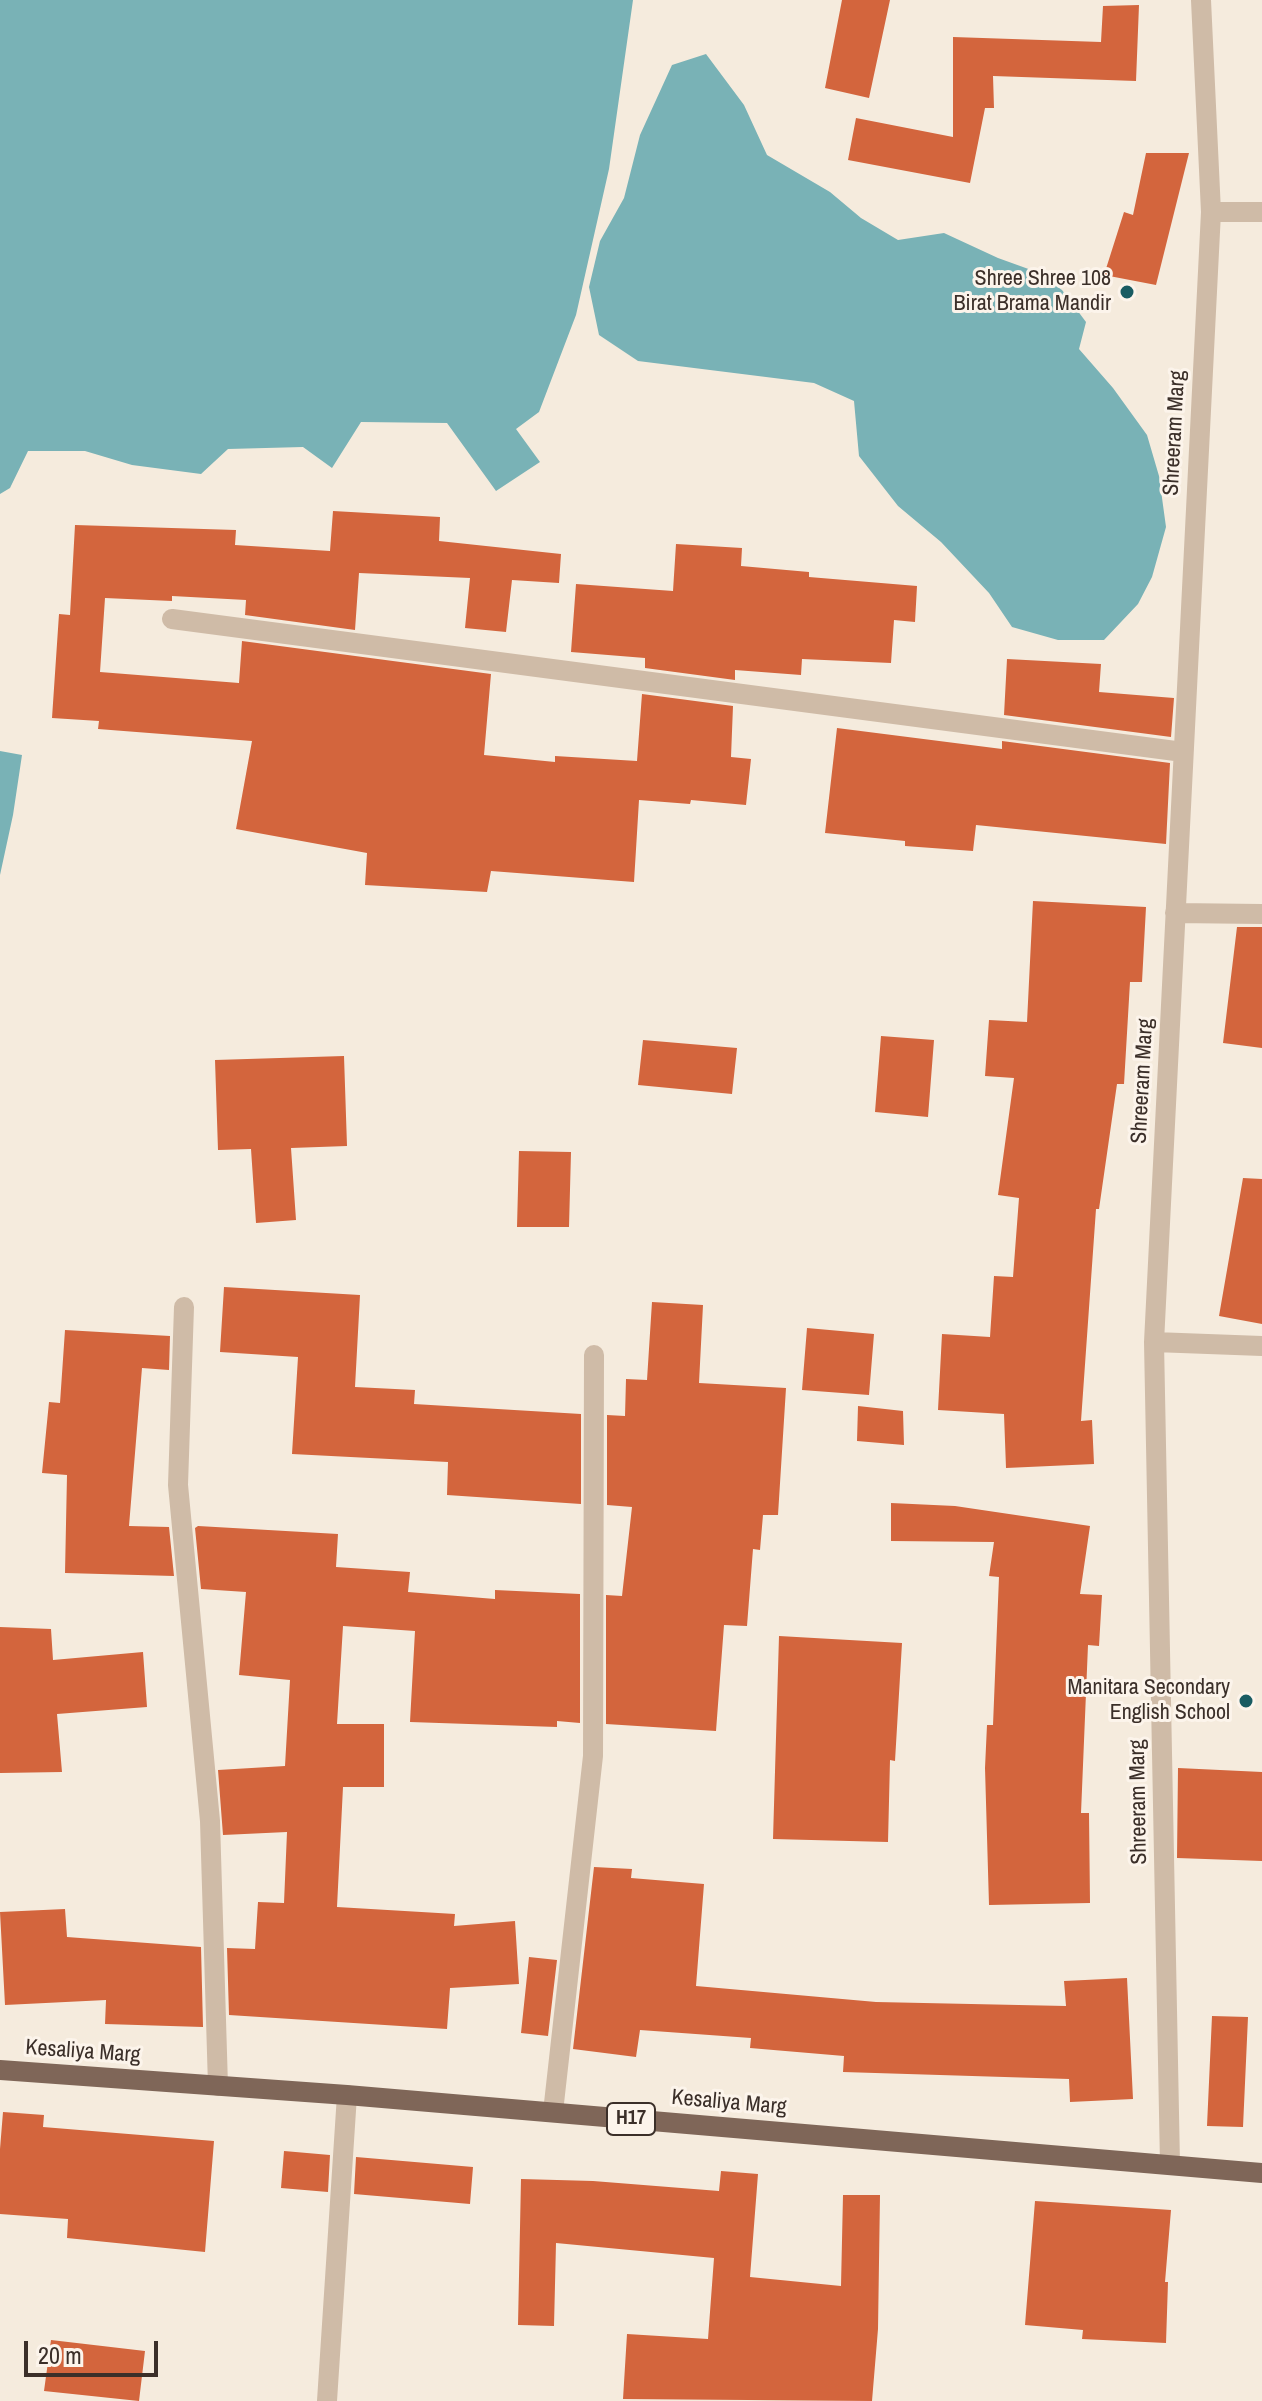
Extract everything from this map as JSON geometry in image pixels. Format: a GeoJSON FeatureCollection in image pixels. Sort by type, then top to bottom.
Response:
{"type":"FeatureCollection","features":[{"type":"Feature","properties":{"kind":"main road","name":"Kesaliya Marg"},"geometry":{"type":"LineString","coordinates":[[0,2070],[347,2095],[1262,2173]]}},
{"type":"Feature","properties":{"kind":"street","name":"Shreeram Marg"},"geometry":{"type":"LineString","coordinates":[[1170,2164],[1154,1342],[1211,212],[1201,0]]}},
{"type":"Feature","properties":{"kind":"street"},"geometry":{"type":"LineString","coordinates":[[1211,212],[1262,212]]}},
{"type":"Feature","properties":{"kind":"street"},"geometry":{"type":"LineString","coordinates":[[172,619],[1183,752]]}},
{"type":"Feature","properties":{"kind":"street"},"geometry":{"type":"LineString","coordinates":[[1175,913],[1262,914]]}},
{"type":"Feature","properties":{"kind":"street"},"geometry":{"type":"LineString","coordinates":[[184,1307],[178,1485],[210,1821],[218,2086]]}},
{"type":"Feature","properties":{"kind":"street"},"geometry":{"type":"LineString","coordinates":[[1154,1342],[1262,1346]]}},
{"type":"Feature","properties":{"kind":"street"},"geometry":{"type":"LineString","coordinates":[[553,2112],[593,1756],[594,1355]]}},
{"type":"Feature","properties":{"kind":"street"},"geometry":{"type":"LineString","coordinates":[[327,2401],[347,2095]]}},
{"type":"Feature","properties":{"kind":"water"},"geometry":{"type":"Polygon","coordinates":[[[0,0],[633,0],[609,169],[576,315],[539,412],[516,429],[540,462],[496,491],[447,423],[361,422],[332,468],[303,447],[228,449],[201,474],[132,465],[85,451],[28,451],[10,488],[0,494],[0,0]]]}},
{"type":"Feature","properties":{"kind":"water"},"geometry":{"type":"Polygon","coordinates":[[[706,54],[744,105],[767,155],[830,192],[861,218],[898,240],[944,233],[1034,271],[1062,290],[1086,322],[1079,349],[1113,388],[1147,435],[1159,476],[1166,527],[1152,577],[1138,604],[1104,640],[1058,640],[1012,627],[989,593],[941,542],[898,506],[859,456],[854,401],[814,383],[638,361],[599,335],[589,287],[600,241],[624,198],[640,135],[672,65],[706,54]]]}},
{"type":"Feature","properties":{"kind":"water"},"geometry":{"type":"Polygon","coordinates":[[[0,751],[22,755],[0,875],[0,751]]]}},
{"type":"Feature","properties":{"kind":"building"},"geometry":{"type":"Polygon","coordinates":[[[842,0],[890,0],[869,98],[825,88],[842,0]]]}},
{"type":"Feature","properties":{"kind":"building"},"geometry":{"type":"Polygon","coordinates":[[[1139,5],[1136,81],[993,76],[994,108],[985,108],[970,183],[848,160],[856,118],[953,137],[953,37],[1101,42],[1103,6],[1139,5]]]}},
{"type":"Feature","properties":{"kind":"building"},"geometry":{"type":"Polygon","coordinates":[[[1146,153],[1189,153],[1156,285],[1104,275],[1124,212],[1133,215],[1146,153]]]}},
{"type":"Feature","properties":{"kind":"building"},"geometry":{"type":"Polygon","coordinates":[[[333,511],[440,517],[439,541],[561,554],[559,583],[512,580],[506,632],[465,628],[470,578],[359,573],[355,630],[245,615],[246,600],[172,596],[172,601],[105,598],[100,672],[239,683],[242,641],[491,674],[484,755],[555,762],[555,756],[637,761],[642,694],[733,706],[731,757],[751,759],[746,805],[691,800],[690,804],[639,800],[634,882],[491,871],[487,892],[365,885],[367,853],[236,829],[252,741],[98,729],[99,721],[52,718],[59,614],[70,615],[75,525],[236,530],[235,545],[330,551],[333,511]]]}},
{"type":"Feature","properties":{"kind":"building"},"geometry":{"type":"Polygon","coordinates":[[[676,544],[742,548],[741,566],[809,572],[809,577],[917,586],[915,622],[894,620],[891,663],[802,659],[801,675],[735,670],[735,680],[645,668],[645,658],[571,652],[576,584],[673,591],[676,544]]]}},
{"type":"Feature","properties":{"kind":"building"},"geometry":{"type":"Polygon","coordinates":[[[1007,659],[1101,664],[1099,692],[1174,698],[1171,737],[1004,715],[1007,659]]]}},
{"type":"Feature","properties":{"kind":"building"},"geometry":{"type":"Polygon","coordinates":[[[837,728],[1002,749],[1002,741],[1170,763],[1166,844],[976,825],[973,851],[905,846],[905,841],[825,833],[837,728]]]}},
{"type":"Feature","properties":{"kind":"building"},"geometry":{"type":"Polygon","coordinates":[[[1033,901],[1146,907],[1142,982],[1130,982],[1124,1084],[1117,1084],[1099,1209],[1096,1209],[1081,1421],[1092,1420],[1094,1464],[1006,1468],[1004,1414],[938,1410],[942,1334],[990,1337],[994,1276],[1013,1277],[1019,1198],[998,1195],[1014,1078],[985,1076],[989,1020],[1027,1022],[1033,901]]]}},
{"type":"Feature","properties":{"kind":"building"},"geometry":{"type":"Polygon","coordinates":[[[1237,927],[1262,927],[1262,1048],[1223,1043],[1237,927]]]}},
{"type":"Feature","properties":{"kind":"building"},"geometry":{"type":"Polygon","coordinates":[[[881,1036],[934,1040],[928,1117],[875,1112],[881,1036]]]}},
{"type":"Feature","properties":{"kind":"building"},"geometry":{"type":"Polygon","coordinates":[[[643,1040],[737,1048],[732,1094],[638,1085],[643,1040]]]}},
{"type":"Feature","properties":{"kind":"building"},"geometry":{"type":"Polygon","coordinates":[[[344,1056],[347,1146],[291,1148],[296,1220],[256,1223],[251,1149],[218,1150],[215,1060],[344,1056]]]}},
{"type":"Feature","properties":{"kind":"building"},"geometry":{"type":"Polygon","coordinates":[[[519,1151],[571,1152],[569,1227],[517,1227],[519,1151]]]}},
{"type":"Feature","properties":{"kind":"building"},"geometry":{"type":"Polygon","coordinates":[[[1243,1178],[1262,1179],[1262,1324],[1219,1316],[1243,1178]]]}},
{"type":"Feature","properties":{"kind":"building"},"geometry":{"type":"Polygon","coordinates":[[[224,1287],[360,1295],[355,1387],[415,1390],[414,1404],[581,1414],[581,1504],[447,1495],[448,1462],[292,1454],[298,1357],[220,1352],[224,1287]]]}},
{"type":"Feature","properties":{"kind":"building"},"geometry":{"type":"Polygon","coordinates":[[[652,1302],[703,1305],[699,1383],[786,1388],[778,1515],[763,1515],[760,1550],[753,1549],[747,1626],[724,1625],[716,1731],[606,1724],[606,1595],[622,1596],[632,1507],[607,1505],[607,1415],[625,1416],[626,1379],[647,1380],[652,1302]]]}},
{"type":"Feature","properties":{"kind":"building"},"geometry":{"type":"Polygon","coordinates":[[[807,1328],[874,1334],[869,1395],[802,1390],[807,1328]]]}},
{"type":"Feature","properties":{"kind":"building"},"geometry":{"type":"Polygon","coordinates":[[[65,1330],[170,1336],[169,1370],[142,1368],[129,1526],[169,1527],[174,1576],[65,1573],[67,1475],[42,1473],[49,1402],[60,1403],[65,1330]]]}},
{"type":"Feature","properties":{"kind":"building"},"geometry":{"type":"Polygon","coordinates":[[[858,1406],[903,1411],[904,1445],[857,1441],[858,1406]]]}},
{"type":"Feature","properties":{"kind":"building"},"geometry":{"type":"Polygon","coordinates":[[[891,1503],[955,1506],[1090,1526],[1080,1594],[1102,1595],[1099,1646],[1088,1645],[1081,1813],[1089,1813],[1090,1903],[989,1905],[985,1768],[987,1725],[993,1725],[999,1577],[989,1576],[994,1542],[891,1541],[891,1503]]]}},
{"type":"Feature","properties":{"kind":"building"},"geometry":{"type":"Polygon","coordinates":[[[195,1528],[338,1534],[336,1567],[410,1572],[408,1592],[495,1599],[495,1590],[580,1594],[580,1723],[557,1721],[557,1727],[410,1722],[415,1631],[343,1626],[337,1724],[384,1724],[384,1787],[343,1787],[337,1907],[455,1914],[454,1926],[515,1921],[519,1984],[450,1988],[447,2029],[229,2015],[227,1948],[255,1949],[258,1902],[284,1903],[287,1832],[223,1835],[218,1770],[285,1766],[290,1680],[239,1675],[246,1592],[201,1589],[195,1528]]]}},
{"type":"Feature","properties":{"kind":"building"},"geometry":{"type":"Polygon","coordinates":[[[0,1627],[51,1629],[53,1660],[143,1652],[147,1707],[57,1714],[62,1772],[0,1773],[0,1627]]]}},
{"type":"Feature","properties":{"kind":"building"},"geometry":{"type":"Polygon","coordinates":[[[779,1636],[902,1643],[895,1761],[890,1760],[888,1842],[773,1839],[779,1636]]]}},
{"type":"Feature","properties":{"kind":"building"},"geometry":{"type":"Polygon","coordinates":[[[1178,1768],[1262,1772],[1262,1861],[1177,1858],[1178,1768]]]}},
{"type":"Feature","properties":{"kind":"building"},"geometry":{"type":"Polygon","coordinates":[[[594,1867],[632,1869],[631,1878],[704,1884],[696,1986],[876,2002],[1066,2006],[1064,1981],[1127,1978],[1133,2099],[1070,2102],[1069,2079],[843,2072],[844,2056],[750,2048],[751,2038],[640,2030],[636,2057],[573,2049],[594,1867]]]}},
{"type":"Feature","properties":{"kind":"building"},"geometry":{"type":"Polygon","coordinates":[[[65,1909],[67,1937],[201,1947],[203,2027],[105,2024],[106,2000],[5,2005],[0,1912],[65,1909]]]}},
{"type":"Feature","properties":{"kind":"building"},"geometry":{"type":"Polygon","coordinates":[[[529,1957],[557,1960],[548,2036],[521,2033],[529,1957]]]}},
{"type":"Feature","properties":{"kind":"building"},"geometry":{"type":"Polygon","coordinates":[[[1212,2016],[1248,2017],[1243,2127],[1207,2126],[1212,2016]]]}},
{"type":"Feature","properties":{"kind":"building"},"geometry":{"type":"Polygon","coordinates":[[[3,2112],[44,2115],[43,2127],[214,2141],[205,2252],[67,2238],[68,2219],[0,2214],[3,2112]]]}},
{"type":"Feature","properties":{"kind":"building"},"geometry":{"type":"Polygon","coordinates":[[[284,2151],[330,2155],[328,2192],[281,2188],[284,2151]]]}},
{"type":"Feature","properties":{"kind":"building"},"geometry":{"type":"Polygon","coordinates":[[[356,2157],[473,2167],[470,2204],[354,2194],[356,2157]]]}},
{"type":"Feature","properties":{"kind":"building"},"geometry":{"type":"Polygon","coordinates":[[[721,2171],[758,2174],[750,2277],[841,2286],[843,2195],[880,2195],[878,2329],[872,2401],[623,2399],[627,2334],[708,2339],[714,2258],[556,2243],[554,2326],[518,2325],[521,2179],[719,2191],[721,2171]]]}},
{"type":"Feature","properties":{"kind":"building"},"geometry":{"type":"Polygon","coordinates":[[[1035,2201],[1171,2210],[1165,2282],[1168,2282],[1166,2343],[1082,2339],[1083,2330],[1025,2325],[1035,2201]]]}},
{"type":"Feature","properties":{"kind":"building"},"geometry":{"type":"Polygon","coordinates":[[[51,2340],[145,2351],[139,2401],[44,2391],[51,2340]]]}},
{"type":"Feature","properties":{"kind":"place","name":"Shree Shree 108 Birat Brama Mandir"},"geometry":{"type":"Point","coordinates":[1127,292]}},
{"type":"Feature","properties":{"kind":"place","name":"Manitara Secondary English School"},"geometry":{"type":"Point","coordinates":[1246,1701]}}]}
